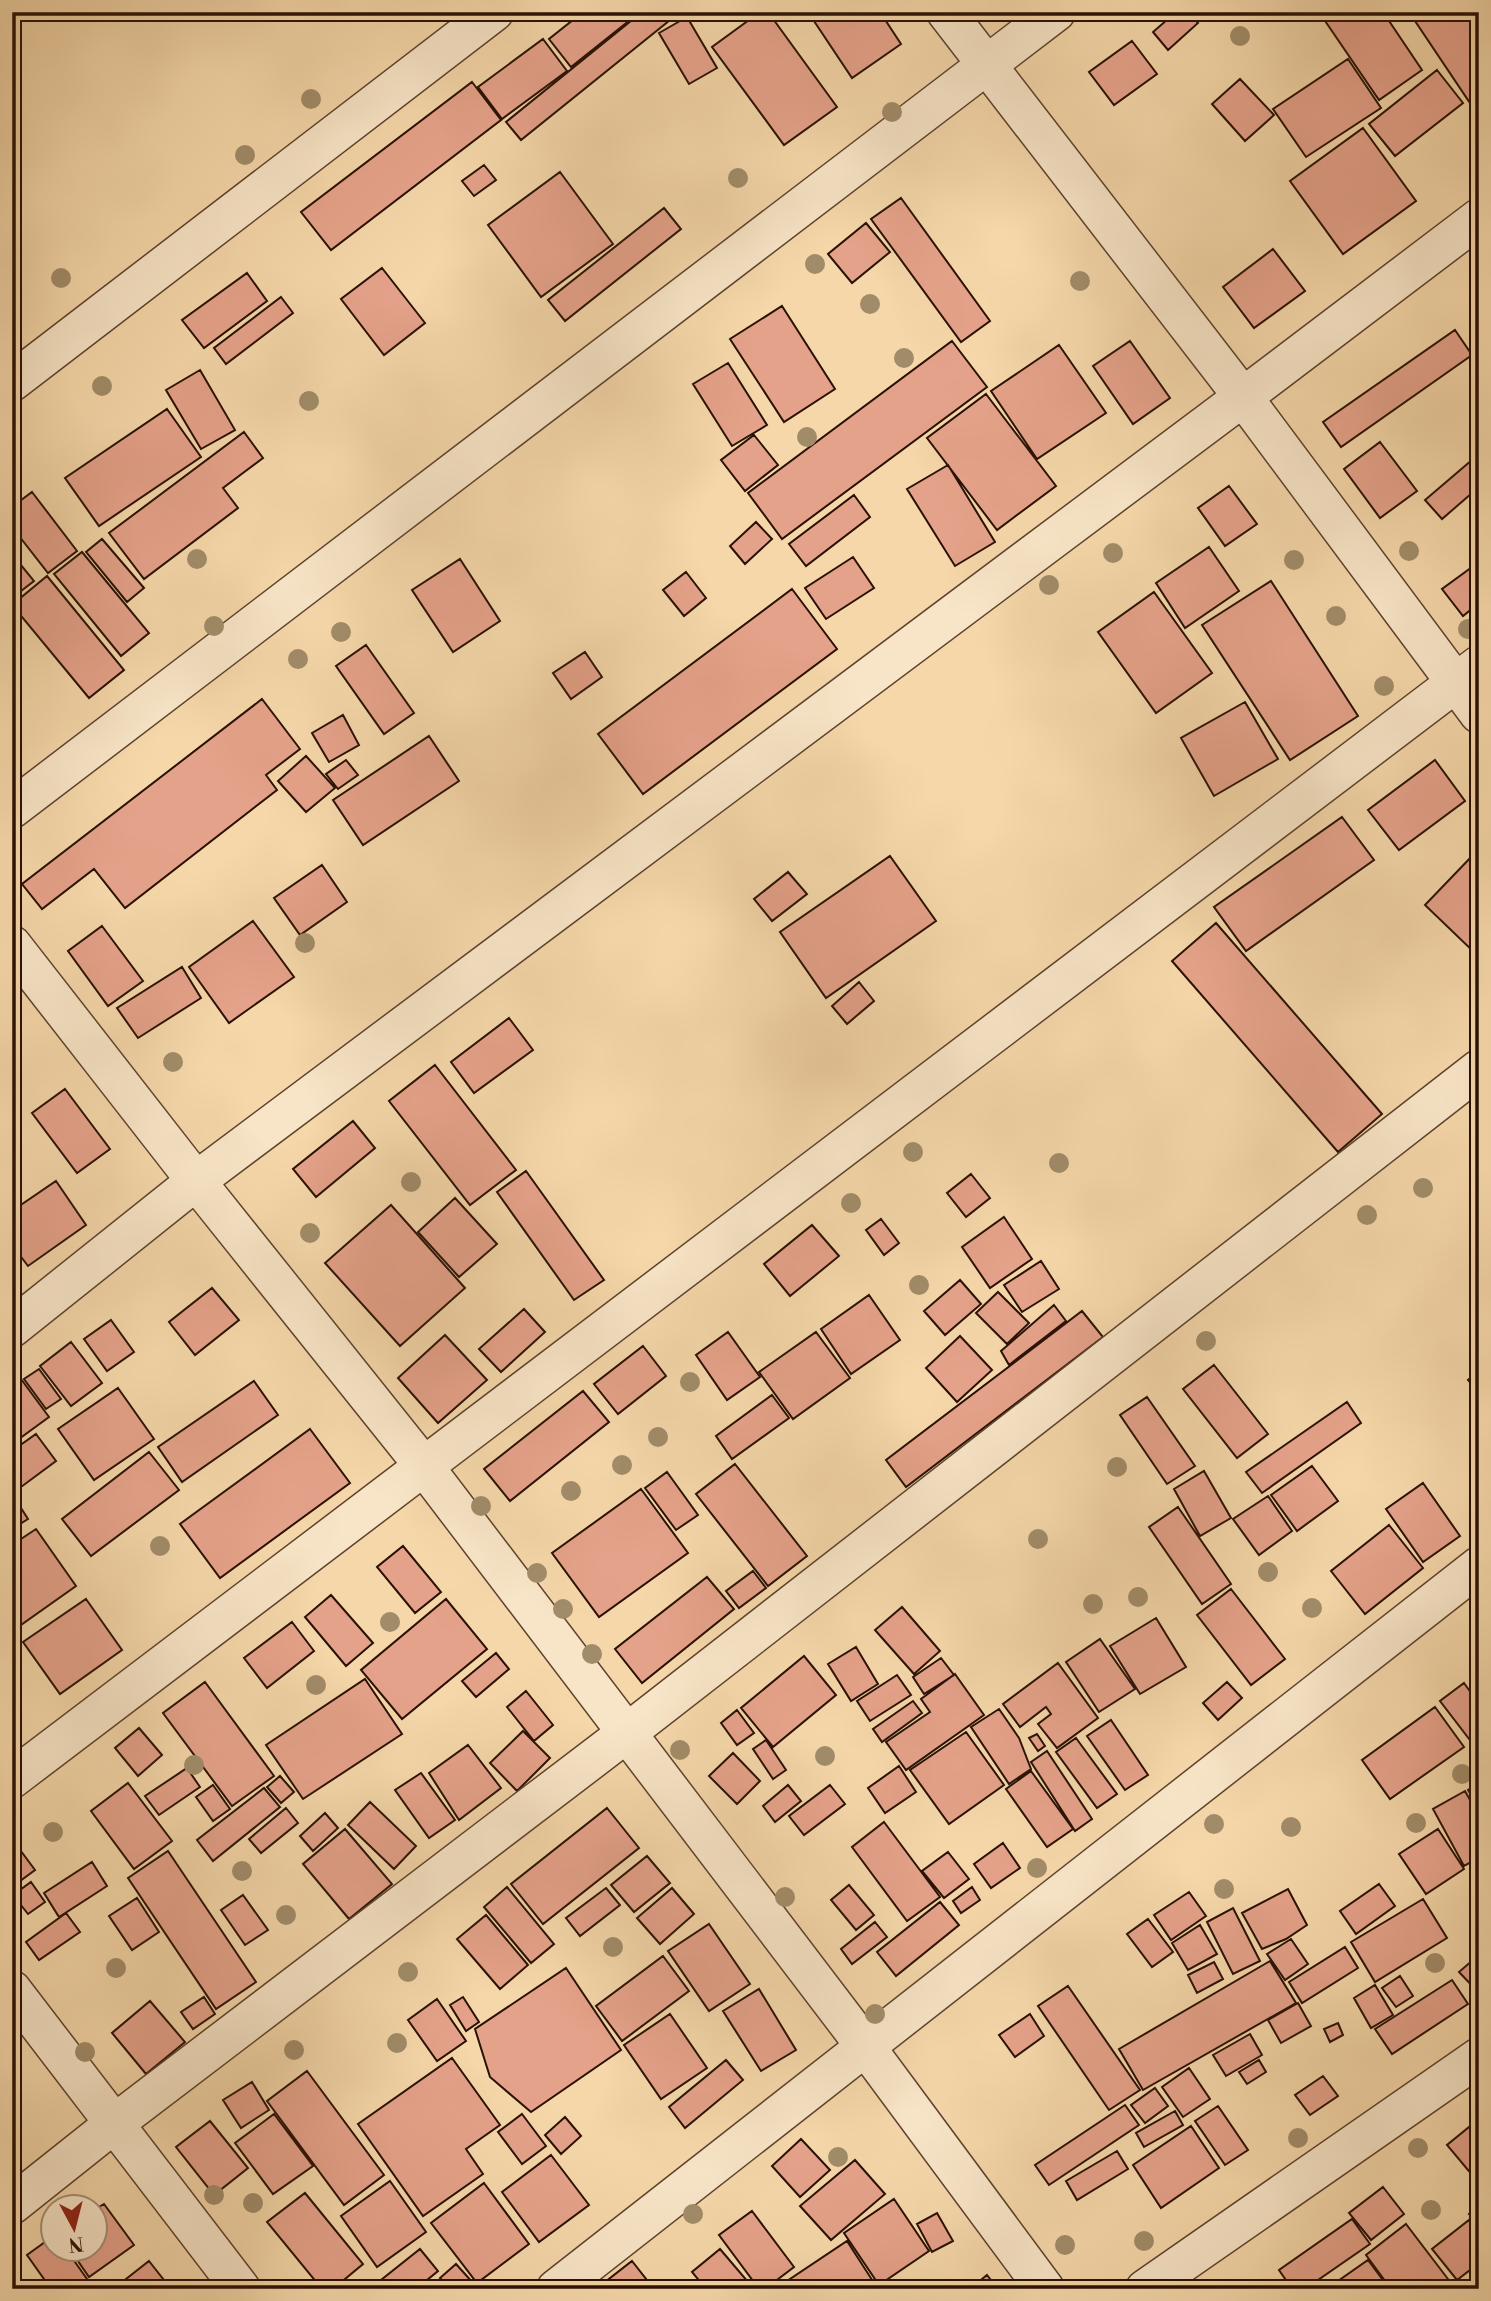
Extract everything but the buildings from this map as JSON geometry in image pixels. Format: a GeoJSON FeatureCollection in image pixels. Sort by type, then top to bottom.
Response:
{"type":"FeatureCollection","features":[{"type":"Feature","properties":{"kind":"street"},"geometry":{"type":"LineString","coordinates":[[12,382],[494,12]]}},
{"type":"Feature","properties":{"kind":"street"},"geometry":{"type":"LineString","coordinates":[[946,12],[1243,397],[1468,673],[1479,714]]}},
{"type":"Feature","properties":{"kind":"street"},"geometry":{"type":"LineString","coordinates":[[12,809],[1056,12]]}},
{"type":"Feature","properties":{"kind":"street"},"geometry":{"type":"LineString","coordinates":[[12,1328],[196,1181],[1479,218]]}},
{"type":"Feature","properties":{"kind":"street"},"geometry":{"type":"LineString","coordinates":[[12,1779],[1468,673]]}},
{"type":"Feature","properties":{"kind":"street"},"geometry":{"type":"LineString","coordinates":[[12,945],[423,1465],[628,1732],[1045,2289]]}},
{"type":"Feature","properties":{"kind":"street"},"geometry":{"type":"LineString","coordinates":[[12,2205],[114,2123],[628,1732],[1479,1069]]}},
{"type":"Feature","properties":{"kind":"street"},"geometry":{"type":"LineString","coordinates":[[556,2289],[1479,1566]]}},
{"type":"Feature","properties":{"kind":"street"},"geometry":{"type":"LineString","coordinates":[[12,1990],[241,2289]]}},
{"type":"Feature","properties":{"kind":"street"},"geometry":{"type":"LineString","coordinates":[[1145,2289],[1479,2056]]}}]}
